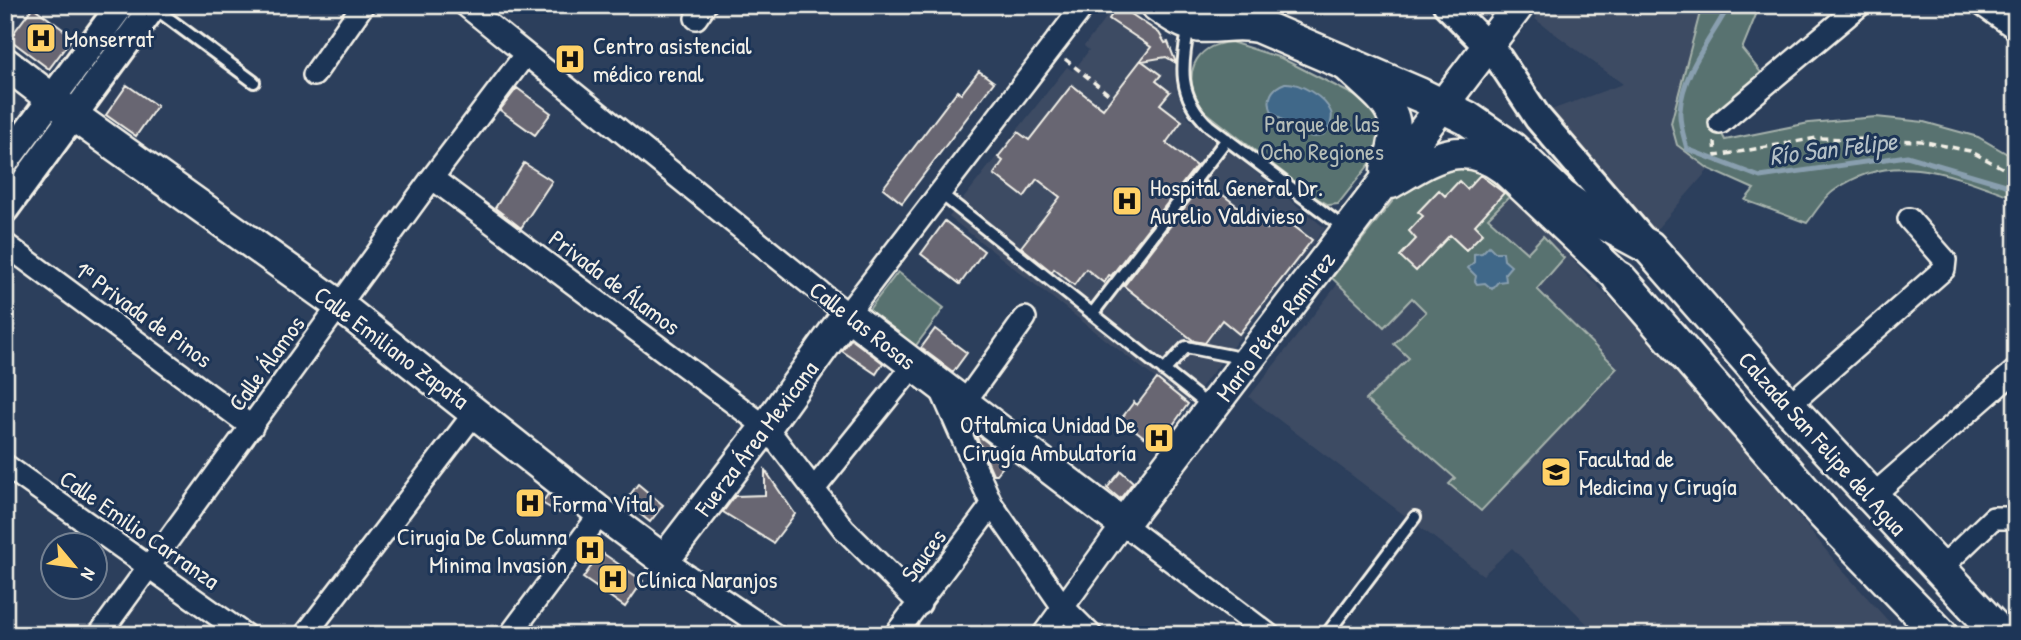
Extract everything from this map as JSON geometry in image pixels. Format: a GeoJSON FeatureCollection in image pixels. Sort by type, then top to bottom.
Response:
{"type":"FeatureCollection","features":[{"type":"Feature","properties":{"kind":"main road"},"geometry":{"type":"LineString","coordinates":[[1158,5],[1189,23],[1199,25],[1250,23],[1443,105],[1498,137],[1562,197],[1649,247]]}},
{"type":"Feature","properties":{"kind":"main road","name":"Mario Pérez Ramirez"},"geometry":{"type":"LineString","coordinates":[[1123,524],[1519,5]]}},
{"type":"Feature","properties":{"kind":"main road"},"geometry":{"type":"LineString","coordinates":[[1340,60],[1384,102],[1395,120],[1395,142],[1378,190]]}},
{"type":"Feature","properties":{"kind":"main road","name":"Calle Emiliano Zapata"},"geometry":{"type":"LineString","coordinates":[[5,63],[340,306],[664,560]]}},
{"type":"Feature","properties":{"kind":"main road"},"geometry":{"type":"LineString","coordinates":[[1378,190],[1436,157],[1465,152],[1483,156],[1504,169],[1620,279]]}},
{"type":"Feature","properties":{"kind":"main road","name":"Calzada San Felipe del Agua"},"geometry":{"type":"LineString","coordinates":[[1649,247],[1788,406],[2001,635]]}},
{"type":"Feature","properties":{"kind":"main road","name":"Calzada San Felipe del Agua"},"geometry":{"type":"LineString","coordinates":[[1620,279],[1823,513],[1941,635]]}},
{"type":"Feature","properties":{"kind":"main road","name":"Calle las Rosas"},"geometry":{"type":"LineString","coordinates":[[847,314],[1123,524]]}},
{"type":"Feature","properties":{"kind":"main road","name":"Fuerza Área Mexicana"},"geometry":{"type":"LineString","coordinates":[[664,560],[766,427],[847,314]]}},
{"type":"Feature","properties":{"kind":"street"},"geometry":{"type":"LineString","coordinates":[[5,209],[121,5]]}},
{"type":"Feature","properties":{"kind":"street"},"geometry":{"type":"LineString","coordinates":[[314,75],[363,5]]}},
{"type":"Feature","properties":{"kind":"street","name":"Calle las Rosas"},"geometry":{"type":"LineString","coordinates":[[465,5],[847,314]]}},
{"type":"Feature","properties":{"kind":"street"},"geometry":{"type":"LineString","coordinates":[[847,314],[1084,5]]}},
{"type":"Feature","properties":{"kind":"street"},"geometry":{"type":"LineString","coordinates":[[1447,5],[1497,56],[1538,118],[1649,247]]}},
{"type":"Feature","properties":{"kind":"street"},"geometry":{"type":"LineString","coordinates":[[1720,122],[1860,5]]}},
{"type":"Feature","properties":{"kind":"street"},"geometry":{"type":"LineString","coordinates":[[1982,5],[2016,29]]}},
{"type":"Feature","properties":{"kind":"street"},"geometry":{"type":"LineString","coordinates":[[5,162],[63,107],[154,6]]}},
{"type":"Feature","properties":{"kind":"street"},"geometry":{"type":"LineString","coordinates":[[1487,46],[1489,70],[1570,187],[1620,279]]}},
{"type":"Feature","properties":{"kind":"street","name":"Calle Álamos"},"geometry":{"type":"LineString","coordinates":[[99,635],[432,178],[525,55]]}},
{"type":"Feature","properties":{"kind":"street","name":"Privada de Álamos"},"geometry":{"type":"LineString","coordinates":[[432,178],[766,427],[844,529],[920,604]]}},
{"type":"Feature","properties":{"kind":"street"},"geometry":{"type":"LineString","coordinates":[[1788,406],[1944,268],[1945,260],[1909,219]]}},
{"type":"Feature","properties":{"kind":"street","name":"1ª Privada de Pinos"},"geometry":{"type":"LineString","coordinates":[[5,244],[252,426]]}},
{"type":"Feature","properties":{"kind":"street"},"geometry":{"type":"LineString","coordinates":[[964,403],[1025,318]]}},
{"type":"Feature","properties":{"kind":"street"},"geometry":{"type":"LineString","coordinates":[[814,489],[914,365]]}},
{"type":"Feature","properties":{"kind":"street"},"geometry":{"type":"LineString","coordinates":[[1871,497],[2016,370]]}},
{"type":"Feature","properties":{"kind":"street"},"geometry":{"type":"LineString","coordinates":[[938,383],[992,505],[1063,607],[1091,635]]}},
{"type":"Feature","properties":{"kind":"street"},"geometry":{"type":"LineString","coordinates":[[305,635],[475,411]]}},
{"type":"Feature","properties":{"kind":"street","name":"Calle Emilio Carranza"},"geometry":{"type":"LineString","coordinates":[[5,465],[245,635]]}},
{"type":"Feature","properties":{"kind":"street","name":"Sauces"},"geometry":{"type":"LineString","coordinates":[[895,635],[992,505]]}},
{"type":"Feature","properties":{"kind":"street"},"geometry":{"type":"LineString","coordinates":[[510,635],[601,513]]}},
{"type":"Feature","properties":{"kind":"street"},"geometry":{"type":"LineString","coordinates":[[1939,570],[1993,518],[2016,518]]}},
{"type":"Feature","properties":{"kind":"street","name":"Calle las Rosas"},"geometry":{"type":"LineString","coordinates":[[1123,524],[1269,635]]}},
{"type":"Feature","properties":{"kind":"street","name":"Mario Pérez Ramirez"},"geometry":{"type":"LineString","coordinates":[[1043,635],[1123,524]]}},
{"type":"Feature","properties":{"kind":"street","name":"Calle Emiliano Zapata"},"geometry":{"type":"LineString","coordinates":[[664,560],[775,635]]}},
{"type":"Feature","properties":{"kind":"lane"},"geometry":{"type":"LineString","coordinates":[[154,6],[254,82]]}},
{"type":"Feature","properties":{"kind":"lane"},"geometry":{"type":"LineString","coordinates":[[1189,23],[1184,81],[1186,94],[1200,117],[1348,230]]}},
{"type":"Feature","properties":{"kind":"lane"},"geometry":{"type":"LineString","coordinates":[[1092,314],[1227,139]]}},
{"type":"Feature","properties":{"kind":"lane"},"geometry":{"type":"LineString","coordinates":[[940,193],[1212,408]]}},
{"type":"Feature","properties":{"kind":"lane"},"geometry":{"type":"LineString","coordinates":[[1164,371],[1181,351],[1189,347],[1249,360]]}},
{"type":"Feature","properties":{"kind":"lane"},"geometry":{"type":"LineString","coordinates":[[1326,635],[1415,517]]}},
{"type":"Feature","properties":{"kind":"path"},"geometry":{"type":"LineString","coordinates":[[1051,48],[1112,97]]}},
{"type":"Feature","properties":{"kind":"path"},"geometry":{"type":"LineString","coordinates":[[1720,122],[1714,135],[1716,156],[1817,138],[1921,141],[1970,150],[2016,175]]}},
{"type":"Feature","properties":{"kind":"shaded area","name":"Hospital General Dr. Aurelio Valdivieso"},"geometry":{"type":"Polygon","coordinates":[[[1116,5],[1160,32],[1168,42],[1173,56],[1177,92],[1188,118],[1325,228],[1188,404],[949,217],[1067,67],[1073,71],[1076,68],[1089,50],[1084,46],[1116,5]]]}},
{"type":"Feature","properties":{"kind":"shaded area"},"geometry":{"type":"Polygon","coordinates":[[[1546,5],[1702,5],[1671,123],[1677,145],[1709,169],[1655,231],[1558,125],[1551,110],[1623,84],[1535,19],[1546,5]]]}},
{"type":"Feature","properties":{"kind":"shaded area"},"geometry":{"type":"Polygon","coordinates":[[[1285,83],[1311,92],[1328,106],[1332,114],[1331,120],[1329,128],[1323,134],[1308,136],[1272,112],[1271,94],[1285,83]]]}},
{"type":"Feature","properties":{"kind":"shaded area","name":"Facultad de Medicina y Cirugía"},"geometry":{"type":"Polygon","coordinates":[[[1466,170],[1494,178],[1690,382],[1842,570],[1901,635],[1598,635],[1512,548],[1483,575],[1249,397],[1344,276],[1466,170]]]}},
{"type":"Feature","properties":{"kind":"shaded area"},"geometry":{"type":"Polygon","coordinates":[[[1489,246],[1495,252],[1503,252],[1504,260],[1511,266],[1505,273],[1506,281],[1498,282],[1492,289],[1485,283],[1477,284],[1476,276],[1468,268],[1474,262],[1474,254],[1482,253],[1489,246]]]}},
{"type":"Feature","properties":{"kind":"green space"},"geometry":{"type":"Polygon","coordinates":[[[1702,5],[1760,5],[1742,49],[1762,74],[1713,117],[1725,140],[1809,123],[1876,117],[1924,122],[1978,137],[2016,159],[2016,198],[1947,175],[1902,168],[1880,170],[1857,177],[1831,193],[1807,223],[1745,200],[1754,189],[1709,169],[1677,145],[1671,123],[1702,5]]]}},
{"type":"Feature","properties":{"kind":"green space","name":"Parque de las Ocho Regiones"},"geometry":{"type":"Polygon","coordinates":[[[1231,42],[1281,58],[1379,108],[1383,147],[1338,204],[1329,205],[1314,197],[1201,108],[1192,85],[1194,64],[1207,49],[1231,42]]]}},
{"type":"Feature","properties":{"kind":"green space"},"geometry":{"type":"Polygon","coordinates":[[[1463,167],[1483,172],[1509,197],[1488,218],[1527,253],[1543,236],[1564,258],[1537,289],[1617,368],[1481,511],[1449,484],[1455,478],[1366,400],[1409,358],[1394,344],[1426,312],[1412,298],[1384,327],[1332,278],[1399,193],[1428,171],[1463,167]]]}},
{"type":"Feature","properties":{"kind":"green space"},"geometry":{"type":"Polygon","coordinates":[[[898,272],[944,308],[914,348],[867,312],[898,272]]]}},
{"type":"Feature","properties":{"kind":"building"},"geometry":{"type":"Polygon","coordinates":[[[1118,5],[1159,33],[1165,43],[1168,42],[1176,63],[1166,57],[1142,61],[1161,75],[1156,81],[1170,92],[1160,104],[1182,121],[1166,143],[1196,166],[1104,283],[1086,269],[1074,285],[1054,269],[1052,272],[1021,247],[1060,197],[1037,179],[1024,197],[994,174],[1003,161],[998,157],[1018,132],[1029,140],[1072,85],[1103,109],[1151,47],[1109,19],[1118,5]]]}},
{"type":"Feature","properties":{"kind":"building","name":"Monserrat"},"geometry":{"type":"Polygon","coordinates":[[[33,7],[73,37],[49,69],[9,39],[33,7]]]}},
{"type":"Feature","properties":{"kind":"building"},"geometry":{"type":"Polygon","coordinates":[[[979,71],[994,82],[902,203],[883,188],[957,91],[961,94],[979,71]]]}},
{"type":"Feature","properties":{"kind":"building"},"geometry":{"type":"Polygon","coordinates":[[[127,85],[157,106],[136,136],[106,115],[127,85]]]}},
{"type":"Feature","properties":{"kind":"building"},"geometry":{"type":"Polygon","coordinates":[[[517,88],[551,113],[535,135],[500,110],[517,88]]]}},
{"type":"Feature","properties":{"kind":"building"},"geometry":{"type":"Polygon","coordinates":[[[524,163],[552,181],[521,228],[495,208],[524,163]]]}},
{"type":"Feature","properties":{"kind":"building"},"geometry":{"type":"Polygon","coordinates":[[[1480,175],[1504,193],[1475,225],[1483,233],[1466,250],[1450,235],[1416,271],[1400,256],[1416,239],[1409,231],[1423,216],[1418,212],[1439,190],[1445,196],[1459,181],[1467,189],[1480,175]]]}},
{"type":"Feature","properties":{"kind":"building"},"geometry":{"type":"Polygon","coordinates":[[[1205,181],[1267,229],[1278,214],[1312,240],[1239,334],[1222,320],[1205,343],[1194,341],[1124,286],[1205,181]]]}},
{"type":"Feature","properties":{"kind":"building"},"geometry":{"type":"Polygon","coordinates":[[[945,221],[984,251],[960,284],[921,254],[945,221]]]}},
{"type":"Feature","properties":{"kind":"building"},"geometry":{"type":"Polygon","coordinates":[[[935,329],[967,353],[953,372],[921,348],[935,329]]]}},
{"type":"Feature","properties":{"kind":"building"},"geometry":{"type":"Polygon","coordinates":[[[851,339],[883,363],[876,374],[842,351],[851,339]]]}},
{"type":"Feature","properties":{"kind":"building"},"geometry":{"type":"Polygon","coordinates":[[[1157,379],[1188,404],[1157,447],[1121,419],[1134,402],[1137,405],[1157,379]]]}},
{"type":"Feature","properties":{"kind":"building"},"geometry":{"type":"Polygon","coordinates":[[[975,433],[1009,459],[997,474],[993,474],[975,433]]]}},
{"type":"Feature","properties":{"kind":"building"},"geometry":{"type":"Polygon","coordinates":[[[765,470],[795,514],[773,543],[723,512],[735,496],[765,495],[765,470]]]}},
{"type":"Feature","properties":{"kind":"building"},"geometry":{"type":"Polygon","coordinates":[[[1121,471],[1133,482],[1120,499],[1107,488],[1121,471]]]}},
{"type":"Feature","properties":{"kind":"building"},"geometry":{"type":"Polygon","coordinates":[[[638,484],[663,505],[650,522],[625,502],[638,484]]]}},
{"type":"Feature","properties":{"kind":"building"},"geometry":{"type":"Polygon","coordinates":[[[548,494],[564,506],[559,513],[542,503],[548,494]]]}},
{"type":"Feature","properties":{"kind":"building","name":"Clínica Naranjos"},"geometry":{"type":"Polygon","coordinates":[[[601,552],[643,581],[625,607],[583,578],[601,552]]]}},
{"type":"Feature","properties":{"kind":"waterway","name":"Río San Felipe"},"geometry":{"type":"LineString","coordinates":[[1729,5],[1686,83],[1680,120],[1687,149],[1760,177],[1907,156],[2016,188]]}},
{"type":"Feature","properties":{"kind":"place","name":"Monserrat"},"geometry":{"type":"Point","coordinates":[41,38]}},
{"type":"Feature","properties":{"kind":"place","name":"Centro asistencial médico renal"},"geometry":{"type":"Point","coordinates":[570,59]}},
{"type":"Feature","properties":{"kind":"place","name":"Hospital General Dr. Aurelio Valdivieso"},"geometry":{"type":"Point","coordinates":[1127,201]}},
{"type":"Feature","properties":{"kind":"place","name":"Oftalmica Unidad De Cirugía Ambulatoría"},"geometry":{"type":"Point","coordinates":[1159,438]}},
{"type":"Feature","properties":{"kind":"place","name":"Facultad de Medicina y Cirugía"},"geometry":{"type":"Point","coordinates":[1556,472]}},
{"type":"Feature","properties":{"kind":"place","name":"Forma Vital"},"geometry":{"type":"Point","coordinates":[530,503]}},
{"type":"Feature","properties":{"kind":"place","name":"Cirugia De Columna Minima Invasion"},"geometry":{"type":"Point","coordinates":[590,550]}},
{"type":"Feature","properties":{"kind":"place","name":"Clínica Naranjos"},"geometry":{"type":"Point","coordinates":[613,579]}}]}
